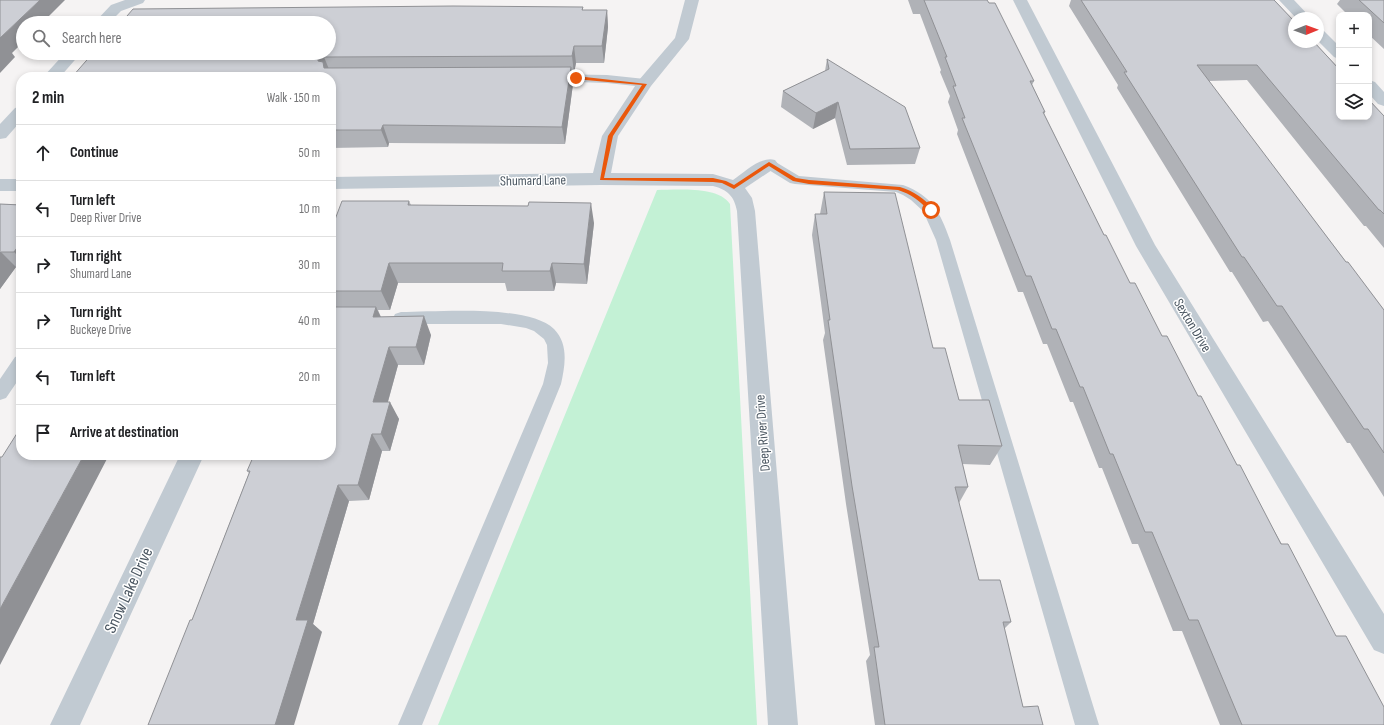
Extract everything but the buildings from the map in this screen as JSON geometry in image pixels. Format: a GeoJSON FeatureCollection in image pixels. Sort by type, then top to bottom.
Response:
{"type":"FeatureCollection","features":[{"type":"Feature","properties":{"kind":"street"},"geometry":{"type":"LineString","coordinates":[[107,16],[110,12],[123,5],[138,0]]}},
{"type":"Feature","properties":{"kind":"street"},"geometry":{"type":"LineString","coordinates":[[601,179],[610,136],[645,84],[682,39],[692,0]]}},
{"type":"Feature","properties":{"kind":"street","name":"Sexton Drive"},"geometry":{"type":"LineString","coordinates":[[1020,0],[1146,246],[1384,640]]}},
{"type":"Feature","properties":{"kind":"street"},"geometry":{"type":"LineString","coordinates":[[1286,0],[1298,12]]}},
{"type":"Feature","properties":{"kind":"street"},"geometry":{"type":"LineString","coordinates":[[1324,39],[1336,51]]}},
{"type":"Feature","properties":{"kind":"street"},"geometry":{"type":"LineString","coordinates":[[56,72],[67,60]]}},
{"type":"Feature","properties":{"kind":"street"},"geometry":{"type":"LineString","coordinates":[[1372,88],[1384,101]]}},
{"type":"Feature","properties":{"kind":"street"},"geometry":{"type":"LineString","coordinates":[[0,134],[16,116]]}},
{"type":"Feature","properties":{"kind":"street"},"geometry":{"type":"LineString","coordinates":[[734,187],[769,164]]}},
{"type":"Feature","properties":{"kind":"street","name":"Shumard Lane"},"geometry":{"type":"LineString","coordinates":[[336,183],[601,179],[713,180],[724,182],[734,187]]}},
{"type":"Feature","properties":{"kind":"street"},"geometry":{"type":"LineString","coordinates":[[0,185],[16,185]]}},
{"type":"Feature","properties":{"kind":"street","name":"Deep River Drive"},"geometry":{"type":"LineString","coordinates":[[734,187],[740,192],[746,201],[783,725]]}},
{"type":"Feature","properties":{"kind":"street","name":"Snow Lake Drive"},"geometry":{"type":"LineString","coordinates":[[65,725],[190,460]]}},
{"type":"Feature","properties":{"kind":"lane"},"geometry":{"type":"LineString","coordinates":[[536,78],[576,78],[645,84]]}},
{"type":"Feature","properties":{"kind":"lane"},"geometry":{"type":"LineString","coordinates":[[769,164],[786,175],[802,181],[898,188],[915,196],[931,210],[936,219],[943,240],[1086,725]]}},
{"type":"Feature","properties":{"kind":"lane"},"geometry":{"type":"LineString","coordinates":[[386,318],[511,318],[534,323],[545,330],[554,341],[557,360],[552,384],[410,725]]}},
{"type":"Feature","properties":{"kind":"lane"},"geometry":{"type":"LineString","coordinates":[[0,393],[16,369]]}},
{"type":"Feature","properties":{"kind":"green space"},"geometry":{"type":"Polygon","coordinates":[[[657,190],[696,190],[707,192],[724,198],[730,204],[757,725],[438,725],[657,190]]]}},
{"type":"Feature","properties":{"kind":"route"},"geometry":{"type":"LineString","coordinates":[[576,78],[645,84],[610,136],[601,179],[713,180],[724,182],[734,187],[769,164],[795,180],[898,188],[909,192],[921,200],[931,210]]}}]}
